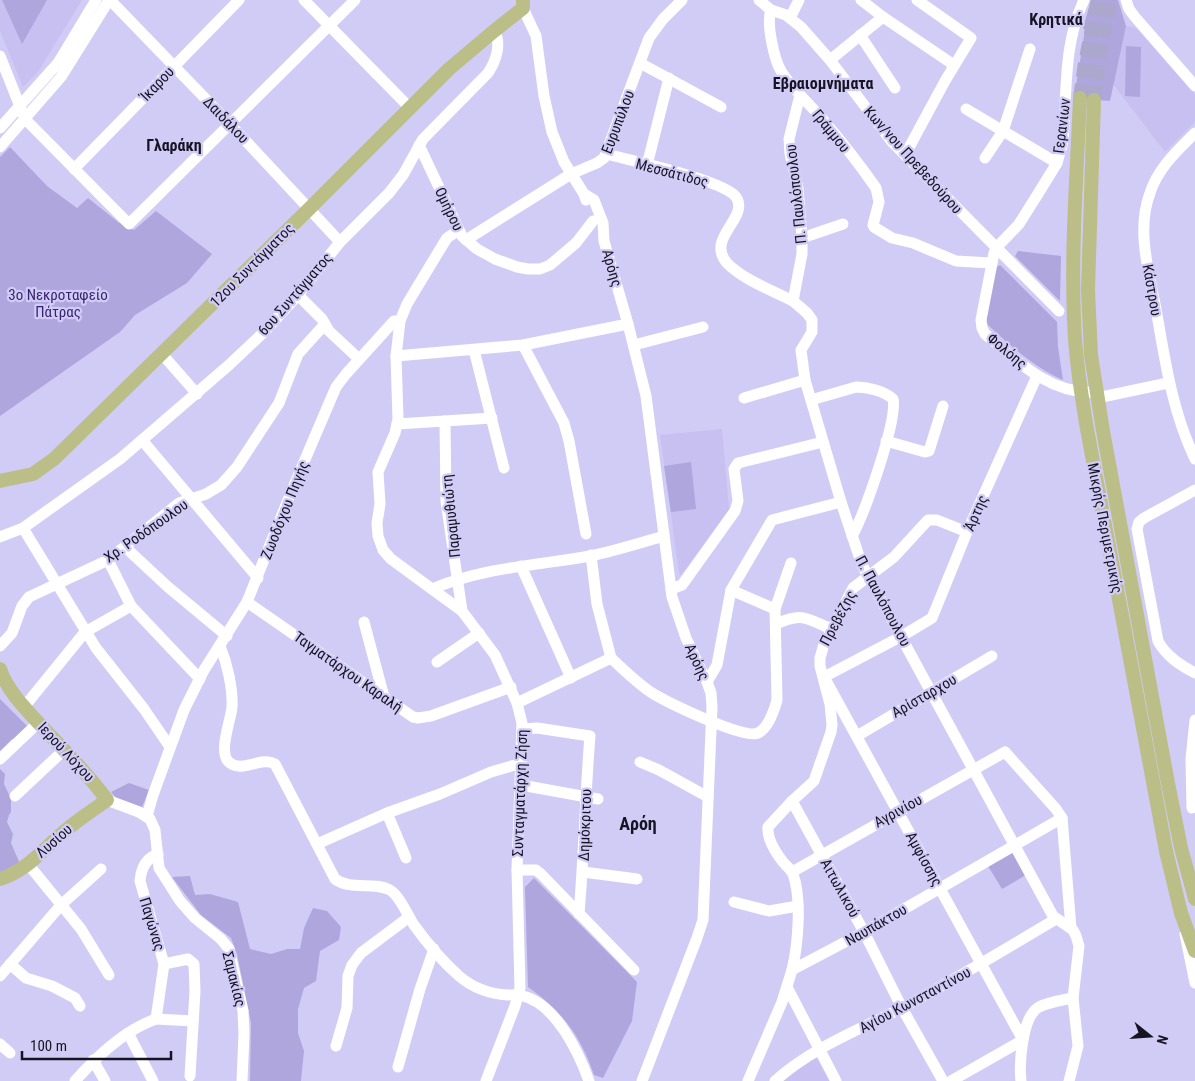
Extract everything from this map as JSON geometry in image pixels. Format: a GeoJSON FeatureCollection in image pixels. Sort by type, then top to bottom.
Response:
{"type":"FeatureCollection","features":[{"type":"Feature","properties":{"kind":"main road"},"geometry":{"type":"LineString","coordinates":[[494,31],[523,4]]}},
{"type":"Feature","properties":{"kind":"main road","name":"12ου Συντάγματος"},"geometry":{"type":"LineString","coordinates":[[0,481],[33,474],[47,466],[461,57],[494,31]]}},
{"type":"Feature","properties":{"kind":"main road","name":"Μικρής Περιμετρικής"},"geometry":{"type":"LineString","coordinates":[[1195,900],[1175,817],[1096,395],[1088,304],[1087,99],[1073,258],[1075,338],[1081,392],[1166,851],[1181,913],[1195,951]]}},
{"type":"Feature","properties":{"kind":"main road","name":"Ιερού Λόχου"},"geometry":{"type":"LineString","coordinates":[[0,669],[5,682],[24,707],[95,783],[107,800]]}},
{"type":"Feature","properties":{"kind":"main road","name":"Λυσίου"},"geometry":{"type":"LineString","coordinates":[[0,879],[13,874],[28,864],[73,824],[107,800]]}},
{"type":"Feature","properties":{"kind":"street"},"geometry":{"type":"LineString","coordinates":[[0,128],[58,62],[96,0]]}},
{"type":"Feature","properties":{"kind":"street"},"geometry":{"type":"LineString","coordinates":[[0,147],[61,77],[110,0]]}},
{"type":"Feature","properties":{"kind":"street","name":"Δαιδάλου"},"geometry":{"type":"LineString","coordinates":[[110,0],[230,124],[340,242]]}},
{"type":"Feature","properties":{"kind":"street","name":"Ίκαρου"},"geometry":{"type":"LineString","coordinates":[[74,169],[239,0]]}},
{"type":"Feature","properties":{"kind":"street"},"geometry":{"type":"LineString","coordinates":[[304,0],[410,108]]}},
{"type":"Feature","properties":{"kind":"street"},"geometry":{"type":"LineString","coordinates":[[0,56],[25,119],[129,224],[354,0]]}},
{"type":"Feature","properties":{"kind":"street","name":"Ευρυπύλου"},"geometry":{"type":"LineString","coordinates":[[462,235],[571,174],[598,163],[607,154],[646,44],[655,28],[682,0]]}},
{"type":"Feature","properties":{"kind":"street","name":"Κων/νου Πρεβεδούρου"},"geometry":{"type":"LineString","coordinates":[[760,0],[771,10],[790,18],[801,27],[830,60],[879,127],[1059,311]]}},
{"type":"Feature","properties":{"kind":"street"},"geometry":{"type":"LineString","coordinates":[[790,18],[799,0]]}},
{"type":"Feature","properties":{"kind":"street"},"geometry":{"type":"LineString","coordinates":[[861,0],[954,65]]}},
{"type":"Feature","properties":{"kind":"street"},"geometry":{"type":"LineString","coordinates":[[905,155],[954,65],[971,38],[917,0]]}},
{"type":"Feature","properties":{"kind":"street","name":"Γερανίων"},"geometry":{"type":"LineString","coordinates":[[991,263],[996,248],[1024,218],[1057,163],[1063,142],[1071,37],[1076,17],[1084,0]]}},
{"type":"Feature","properties":{"kind":"street"},"geometry":{"type":"LineString","coordinates":[[1126,0],[1129,9],[1135,17],[1195,86]]}},
{"type":"Feature","properties":{"kind":"street"},"geometry":{"type":"LineString","coordinates":[[523,4],[536,36],[544,96],[552,132],[571,174]]}},
{"type":"Feature","properties":{"kind":"street","name":"Γράμμου"},"geometry":{"type":"LineString","coordinates":[[771,10],[769,16],[770,29],[782,72],[800,95],[824,120],[876,188],[879,202],[873,224],[878,230],[892,238],[913,243],[956,261],[991,263]]}},
{"type":"Feature","properties":{"kind":"street"},"geometry":{"type":"LineString","coordinates":[[830,60],[883,17]]}},
{"type":"Feature","properties":{"kind":"street","name":"6ου Συντάγματος"},"geometry":{"type":"LineString","coordinates":[[0,537],[23,528],[120,459],[197,394],[265,331],[340,242],[389,193],[429,132],[490,70],[497,48],[497,37],[494,31]]}},
{"type":"Feature","properties":{"kind":"street"},"geometry":{"type":"LineString","coordinates":[[860,35],[895,88]]}},
{"type":"Feature","properties":{"kind":"street"},"geometry":{"type":"LineString","coordinates":[[985,158],[1003,131],[1030,49]]}},
{"type":"Feature","properties":{"kind":"street"},"geometry":{"type":"LineString","coordinates":[[640,62],[721,107]]}},
{"type":"Feature","properties":{"kind":"street"},"geometry":{"type":"LineString","coordinates":[[647,166],[668,78]]}},
{"type":"Feature","properties":{"kind":"street","name":"Π. Παυλόπουλου"},"geometry":{"type":"LineString","coordinates":[[800,95],[790,132],[789,146],[798,188],[802,238],[802,254],[793,301],[808,313],[814,326],[801,350],[805,380],[841,502],[867,576],[902,636],[1056,919]]}},
{"type":"Feature","properties":{"kind":"street"},"geometry":{"type":"LineString","coordinates":[[966,109],[1057,163]]}},
{"type":"Feature","properties":{"kind":"street","name":"Κάστρου"},"geometry":{"type":"LineString","coordinates":[[1195,132],[1158,175],[1149,194],[1144,230],[1146,254],[1168,383],[1182,431],[1195,459]]}},
{"type":"Feature","properties":{"kind":"street","name":"Ομήρου"},"geometry":{"type":"LineString","coordinates":[[419,145],[462,235],[483,253],[504,263],[521,268],[540,269],[550,265],[582,236],[593,221]]}},
{"type":"Feature","properties":{"kind":"street","name":"Μεσσάτιδος"},"geometry":{"type":"LineString","coordinates":[[607,154],[702,179],[733,194],[737,199],[738,208],[722,242],[721,253],[723,258],[740,273],[793,301]]}},
{"type":"Feature","properties":{"kind":"street","name":"Αρόης"},"geometry":{"type":"LineString","coordinates":[[571,174],[584,194],[593,221],[604,241],[634,345],[648,415],[671,589],[681,626],[707,682],[711,697],[712,722],[703,920],[698,938],[642,1081]]}},
{"type":"Feature","properties":{"kind":"street","name":"Αρόης"},"geometry":{"type":"LineString","coordinates":[[584,194],[594,200],[603,223],[604,241]]}},
{"type":"Feature","properties":{"kind":"street"},"geometry":{"type":"LineString","coordinates":[[802,238],[843,224]]}},
{"type":"Feature","properties":{"kind":"street","name":"Ζωοδόχου Πηγής"},"geometry":{"type":"LineString","coordinates":[[147,816],[180,720],[200,679],[247,602],[336,387],[394,321],[400,321],[410,299],[447,238],[462,235]]}},
{"type":"Feature","properties":{"kind":"street","name":"Φολόης"},"geometry":{"type":"LineString","coordinates":[[991,263],[981,316],[983,330],[1037,376],[1070,390],[1096,395],[1168,383]]}},
{"type":"Feature","properties":{"kind":"street"},"geometry":{"type":"LineString","coordinates":[[298,294],[314,310],[329,331],[359,359]]}},
{"type":"Feature","properties":{"kind":"street","name":"Συνταγματάρχη Ζήση"},"geometry":{"type":"LineString","coordinates":[[400,321],[396,356],[397,424],[378,472],[380,504],[377,522],[380,544],[388,556],[462,611],[495,655],[511,687],[523,729],[517,870],[520,972],[518,995],[486,1081]]}},
{"type":"Feature","properties":{"kind":"street","name":"Χρ. Ροδόπουλου"},"geometry":{"type":"LineString","coordinates":[[0,646],[12,633],[27,598],[108,560],[180,503],[214,490],[237,467],[279,402],[296,358],[325,324]]}},
{"type":"Feature","properties":{"kind":"street"},"geometry":{"type":"LineString","coordinates":[[396,356],[523,345],[628,324]]}},
{"type":"Feature","properties":{"kind":"street"},"geometry":{"type":"LineString","coordinates":[[634,345],[703,327]]}},
{"type":"Feature","properties":{"kind":"street"},"geometry":{"type":"LineString","coordinates":[[523,345],[564,423],[586,534]]}},
{"type":"Feature","properties":{"kind":"street"},"geometry":{"type":"LineString","coordinates":[[474,350],[504,468]]}},
{"type":"Feature","properties":{"kind":"street"},"geometry":{"type":"LineString","coordinates":[[162,354],[197,394]]}},
{"type":"Feature","properties":{"kind":"street","name":"Άρτης"},"geometry":{"type":"LineString","coordinates":[[824,677],[932,618],[967,532],[1037,376]]}},
{"type":"Feature","properties":{"kind":"street"},"geometry":{"type":"LineString","coordinates":[[744,398],[805,380]]}},
{"type":"Feature","properties":{"kind":"street"},"geometry":{"type":"LineString","coordinates":[[811,400],[856,386],[889,395],[893,399],[894,408],[886,441],[864,512],[852,536]]}},
{"type":"Feature","properties":{"kind":"street"},"geometry":{"type":"LineString","coordinates":[[886,441],[925,452],[930,451],[943,406]]}},
{"type":"Feature","properties":{"kind":"street"},"geometry":{"type":"LineString","coordinates":[[397,424],[492,418]]}},
{"type":"Feature","properties":{"kind":"street","name":"Παραμυθιώτη"},"geometry":{"type":"LineString","coordinates":[[445,421],[446,501],[459,578],[462,611]]}},
{"type":"Feature","properties":{"kind":"street"},"geometry":{"type":"LineString","coordinates":[[142,440],[258,578]]}},
{"type":"Feature","properties":{"kind":"street"},"geometry":{"type":"LineString","coordinates":[[671,589],[682,585],[735,511],[738,501],[734,468],[738,463],[823,442]]}},
{"type":"Feature","properties":{"kind":"street"},"geometry":{"type":"LineString","coordinates":[[1195,490],[1141,520],[1137,525],[1137,534],[1158,641],[1174,660],[1195,673]]}},
{"type":"Feature","properties":{"kind":"street"},"geometry":{"type":"LineString","coordinates":[[707,682],[717,665],[731,590],[772,520],[841,502]]}},
{"type":"Feature","properties":{"kind":"street","name":"Πρεβέζης"},"geometry":{"type":"LineString","coordinates":[[792,872],[773,848],[768,827],[814,781],[831,732],[832,717],[820,666],[820,658],[831,629],[853,588],[894,557],[928,520],[937,520],[967,532]]}},
{"type":"Feature","properties":{"kind":"street"},"geometry":{"type":"LineString","coordinates":[[23,528],[85,632],[144,709],[170,747]]}},
{"type":"Feature","properties":{"kind":"street"},"geometry":{"type":"LineString","coordinates":[[432,589],[479,572],[590,555],[664,536]]}},
{"type":"Feature","properties":{"kind":"street"},"geometry":{"type":"LineString","coordinates":[[125,547],[224,641],[232,704],[225,747],[225,758],[229,763],[238,766],[268,762],[277,766],[316,844],[338,881],[347,885],[390,890],[434,949],[459,976],[476,988],[500,994],[526,996],[540,1005],[564,1030],[577,1052],[589,1081]]}},
{"type":"Feature","properties":{"kind":"street"},"geometry":{"type":"LineString","coordinates":[[590,555],[597,604],[611,658],[651,692],[712,722],[752,734],[757,734],[763,730],[774,710],[777,700],[775,608],[791,563]]}},
{"type":"Feature","properties":{"kind":"street"},"geometry":{"type":"LineString","coordinates":[[108,560],[131,606],[200,679]]}},
{"type":"Feature","properties":{"kind":"street"},"geometry":{"type":"LineString","coordinates":[[522,566],[571,678]]}},
{"type":"Feature","properties":{"kind":"street"},"geometry":{"type":"LineString","coordinates":[[731,590],[775,608]]}},
{"type":"Feature","properties":{"kind":"street","name":"Ταγματάρχου Καραλή"},"geometry":{"type":"LineString","coordinates":[[247,602],[411,715],[422,718],[431,716],[511,687]]}},
{"type":"Feature","properties":{"kind":"street"},"geometry":{"type":"LineString","coordinates":[[24,707],[85,632],[131,606]]}},
{"type":"Feature","properties":{"kind":"street"},"geometry":{"type":"LineString","coordinates":[[776,624],[792,617],[803,617],[831,629]]}},
{"type":"Feature","properties":{"kind":"street"},"geometry":{"type":"LineString","coordinates":[[364,622],[384,697]]}},
{"type":"Feature","properties":{"kind":"street"},"geometry":{"type":"LineString","coordinates":[[437,662],[479,634]]}},
{"type":"Feature","properties":{"kind":"street","name":"Αρίσταρχου"},"geometry":{"type":"LineString","coordinates":[[857,736],[992,656]]}},
{"type":"Feature","properties":{"kind":"street"},"geometry":{"type":"LineString","coordinates":[[517,703],[611,658]]}},
{"type":"Feature","properties":{"kind":"street","name":"Αμφίσσης"},"geometry":{"type":"LineString","coordinates":[[824,677],[1023,1040]]}},
{"type":"Feature","properties":{"kind":"street"},"geometry":{"type":"LineString","coordinates":[[1192,808],[1191,759],[1195,720]]}},
{"type":"Feature","properties":{"kind":"street"},"geometry":{"type":"LineString","coordinates":[[0,759],[38,723]]}},
{"type":"Feature","properties":{"kind":"street","name":"Δημόκριτου"},"geometry":{"type":"LineString","coordinates":[[523,729],[537,728],[590,736],[579,914]]}},
{"type":"Feature","properties":{"kind":"street"},"geometry":{"type":"LineString","coordinates":[[15,796],[64,750]]}},
{"type":"Feature","properties":{"kind":"street","name":"Αγρινίου"},"geometry":{"type":"LineString","coordinates":[[792,872],[1005,752],[1061,816]]}},
{"type":"Feature","properties":{"kind":"street"},"geometry":{"type":"LineString","coordinates":[[640,762],[660,770],[708,797]]}},
{"type":"Feature","properties":{"kind":"street"},"geometry":{"type":"LineString","coordinates":[[316,844],[387,813],[440,794],[491,772],[522,763]]}},
{"type":"Feature","properties":{"kind":"street"},"geometry":{"type":"LineString","coordinates":[[521,785],[598,799]]}},
{"type":"Feature","properties":{"kind":"street"},"geometry":{"type":"LineString","coordinates":[[107,800],[147,816]]}},
{"type":"Feature","properties":{"kind":"street","name":"Αιτωλικού"},"geometry":{"type":"LineString","coordinates":[[792,801],[943,1081]]}},
{"type":"Feature","properties":{"kind":"street"},"geometry":{"type":"LineString","coordinates":[[387,813],[406,858]]}},
{"type":"Feature","properties":{"kind":"street","name":"Σαμακίας"},"geometry":{"type":"LineString","coordinates":[[147,816],[154,826],[159,868],[180,901],[197,921],[221,939],[230,953],[244,1022],[242,1081]]}},
{"type":"Feature","properties":{"kind":"street"},"geometry":{"type":"LineString","coordinates":[[1061,816],[1071,928],[1076,936],[1079,951],[1073,998],[1079,1042],[1069,1081]]}},
{"type":"Feature","properties":{"kind":"street","name":"Ναυπάκτου"},"geometry":{"type":"LineString","coordinates":[[792,970],[864,932],[1061,816]]}},
{"type":"Feature","properties":{"kind":"street","name":"Παγώνας"},"geometry":{"type":"LineString","coordinates":[[156,1019],[164,964],[140,881],[146,862],[151,856],[158,854]]}},
{"type":"Feature","properties":{"kind":"street"},"geometry":{"type":"LineString","coordinates":[[28,864],[81,929],[109,975]]}},
{"type":"Feature","properties":{"kind":"street"},"geometry":{"type":"LineString","coordinates":[[0,976],[61,905],[101,869]]}},
{"type":"Feature","properties":{"kind":"street"},"geometry":{"type":"LineString","coordinates":[[517,870],[536,870],[541,874],[634,970]]}},
{"type":"Feature","properties":{"kind":"street"},"geometry":{"type":"LineString","coordinates":[[583,872],[637,879]]}},
{"type":"Feature","properties":{"kind":"street"},"geometry":{"type":"LineString","coordinates":[[748,1081],[787,987],[792,970],[797,942],[798,906],[792,872]]}},
{"type":"Feature","properties":{"kind":"street"},"geometry":{"type":"LineString","coordinates":[[734,902],[769,911],[798,906]]}},
{"type":"Feature","properties":{"kind":"street"},"geometry":{"type":"LineString","coordinates":[[1181,913],[1189,962],[1195,984]]}},
{"type":"Feature","properties":{"kind":"street"},"geometry":{"type":"LineString","coordinates":[[336,1046],[347,1008],[348,976],[352,965],[360,953],[409,917]]}},
{"type":"Feature","properties":{"kind":"street"},"geometry":{"type":"LineString","coordinates":[[1056,919],[1071,928]]}},
{"type":"Feature","properties":{"kind":"street","name":"Αγίου Κωνσταντίνου"},"geometry":{"type":"LineString","coordinates":[[775,1081],[819,1050],[902,1008],[1056,919]]}},
{"type":"Feature","properties":{"kind":"street"},"geometry":{"type":"LineString","coordinates":[[398,1067],[434,949]]}},
{"type":"Feature","properties":{"kind":"street"},"geometry":{"type":"LineString","coordinates":[[164,964],[188,959],[194,964],[195,991],[190,1076]]}},
{"type":"Feature","properties":{"kind":"street"},"geometry":{"type":"LineString","coordinates":[[10,964],[26,978],[52,986],[75,998],[80,1006]]}},
{"type":"Feature","properties":{"kind":"street"},"geometry":{"type":"LineString","coordinates":[[787,987],[836,1081]]}},
{"type":"Feature","properties":{"kind":"street"},"geometry":{"type":"LineString","coordinates":[[1021,1081],[1020,1064],[1023,1040],[1035,1010],[1045,1005],[1073,998]]}},
{"type":"Feature","properties":{"kind":"street"},"geometry":{"type":"LineString","coordinates":[[75,1081],[93,1060],[142,1024],[156,1019],[193,1021]]}},
{"type":"Feature","properties":{"kind":"street"},"geometry":{"type":"LineString","coordinates":[[128,1033],[149,1080]]}},
{"type":"Feature","properties":{"kind":"street"},"geometry":{"type":"LineString","coordinates":[[951,1081],[1023,1040]]}},
{"type":"Feature","properties":{"kind":"street"},"geometry":{"type":"LineString","coordinates":[[0,1044],[10,1053]]}},
{"type":"Feature","properties":{"kind":"street"},"geometry":{"type":"LineString","coordinates":[[93,1060],[105,1081]]}},
{"type":"Feature","properties":{"kind":"shaded area"},"geometry":{"type":"Polygon","coordinates":[[[0,0],[82,0],[38,72],[23,87],[0,31],[0,0]]]}},
{"type":"Feature","properties":{"kind":"shaded area"},"geometry":{"type":"Polygon","coordinates":[[[1126,26],[1136,28],[1195,95],[1195,122],[1165,152],[1113,84],[1126,26]]]}},
{"type":"Feature","properties":{"kind":"shaded area"},"geometry":{"type":"Polygon","coordinates":[[[722,429],[729,509],[681,575],[679,573],[660,435],[722,429]]]}},
{"type":"Feature","properties":{"kind":"shaded area"},"geometry":{"type":"Polygon","coordinates":[[[816,1057],[829,1081],[781,1081],[816,1057]]]}},
{"type":"Feature","properties":{"kind":"green space"},"geometry":{"type":"Polygon","coordinates":[[[2,0],[47,0],[22,44],[2,0]]]}},
{"type":"Feature","properties":{"kind":"green space"},"geometry":{"type":"Polygon","coordinates":[[[1091,0],[1118,0],[1126,26],[1110,101],[1074,98],[1085,30],[1083,28],[1091,0]]]}},
{"type":"Feature","properties":{"kind":"green space"},"geometry":{"type":"Polygon","coordinates":[[[1126,46],[1141,47],[1140,97],[1125,96],[1126,46]]]}},
{"type":"Feature","properties":{"kind":"green space","name":"3o Νεκροταφείο Πάτρας"},"geometry":{"type":"Polygon","coordinates":[[[10,147],[47,186],[77,208],[88,198],[118,222],[134,230],[156,211],[212,254],[187,283],[135,315],[120,332],[0,416],[0,157],[10,147]]]}},
{"type":"Feature","properties":{"kind":"green space"},"geometry":{"type":"Polygon","coordinates":[[[1018,251],[1061,256],[1060,301],[1015,256],[1018,251]]]}},
{"type":"Feature","properties":{"kind":"green space"},"geometry":{"type":"Polygon","coordinates":[[[1000,265],[1057,322],[1058,347],[1063,380],[1033,362],[988,325],[986,320],[995,268],[1000,265]]]}},
{"type":"Feature","properties":{"kind":"green space"},"geometry":{"type":"Polygon","coordinates":[[[691,462],[696,509],[671,512],[664,466],[691,462]]]}},
{"type":"Feature","properties":{"kind":"green space"},"geometry":{"type":"Polygon","coordinates":[[[0,699],[29,728],[16,739],[12,739],[0,751],[0,699]]]}},
{"type":"Feature","properties":{"kind":"green space"},"geometry":{"type":"Polygon","coordinates":[[[0,769],[5,774],[4,784],[11,799],[11,812],[7,822],[13,834],[11,843],[20,864],[0,873],[0,769]]]}},
{"type":"Feature","properties":{"kind":"green space"},"geometry":{"type":"Polygon","coordinates":[[[129,783],[149,790],[142,807],[118,800],[111,792],[129,783]]]}},
{"type":"Feature","properties":{"kind":"green space"},"geometry":{"type":"Polygon","coordinates":[[[1012,852],[1026,875],[1002,889],[988,866],[1012,852]]]}},
{"type":"Feature","properties":{"kind":"green space"},"geometry":{"type":"Polygon","coordinates":[[[190,876],[195,895],[210,894],[238,902],[250,949],[271,954],[287,949],[300,949],[304,928],[313,908],[327,911],[341,927],[339,940],[320,951],[316,981],[304,988],[298,1009],[298,1033],[304,1051],[301,1081],[250,1081],[251,1023],[237,954],[231,938],[201,915],[172,877],[190,876]]]}},
{"type":"Feature","properties":{"kind":"green space"},"geometry":{"type":"Polygon","coordinates":[[[534,878],[637,982],[632,1021],[603,1078],[594,1075],[583,1048],[569,1025],[551,1005],[528,987],[525,887],[534,878]]]}},
{"type":"Feature","properties":{"kind":"tunnel"},"geometry":{"type":"LineString","coordinates":[[1080,98],[1098,0]]}},
{"type":"Feature","properties":{"kind":"tunnel"},"geometry":{"type":"LineString","coordinates":[[1094,100],[1099,58],[1110,0]]}},
{"type":"Feature","properties":{"kind":"district","name":"Κρητικά"},"geometry":{"type":"Point","coordinates":[1056,19]}},
{"type":"Feature","properties":{"kind":"district","name":"Εβραιομνήματα"},"geometry":{"type":"Point","coordinates":[823,83]}},
{"type":"Feature","properties":{"kind":"district","name":"Γλαράκη"},"geometry":{"type":"Point","coordinates":[174,145]}},
{"type":"Feature","properties":{"kind":"district","name":"Αρόη"},"geometry":{"type":"Point","coordinates":[638,824]}}]}
